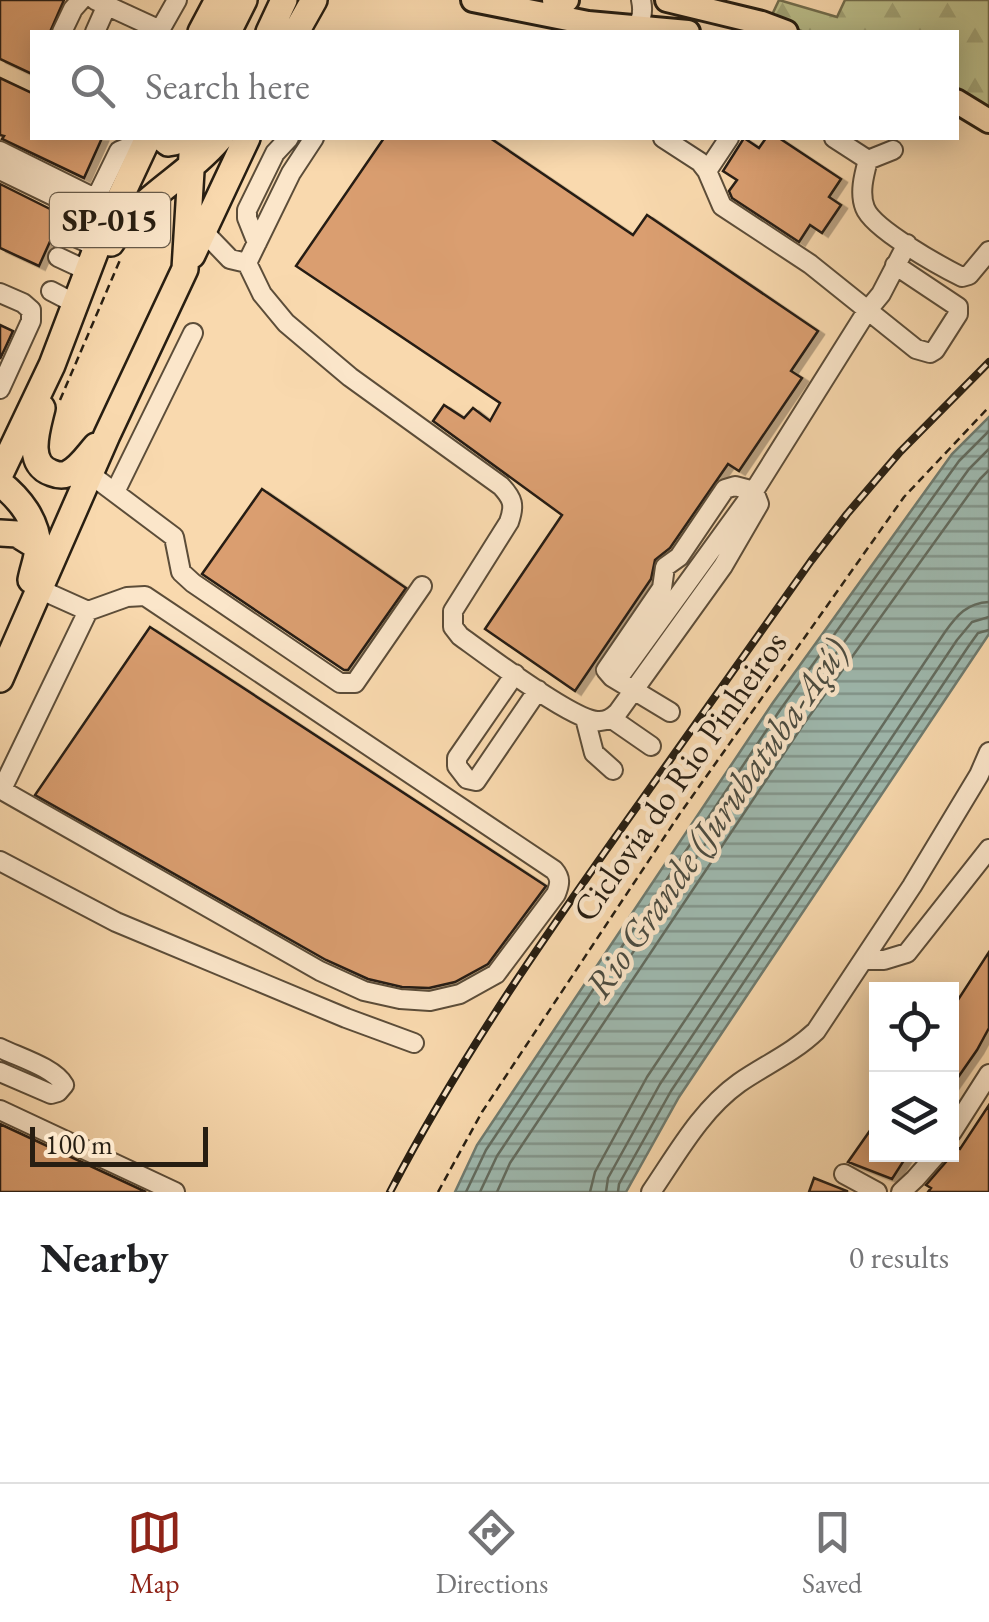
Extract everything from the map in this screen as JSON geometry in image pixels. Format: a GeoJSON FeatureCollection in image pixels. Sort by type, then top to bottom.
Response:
{"type":"FeatureCollection","features":[{"type":"Feature","properties":{"kind":"highway"},"geometry":{"type":"LineString","coordinates":[[202,30],[218,0]]}},
{"type":"Feature","properties":{"kind":"highway"},"geometry":{"type":"LineString","coordinates":[[229,30],[244,0]]}},
{"type":"Feature","properties":{"kind":"highway"},"geometry":{"type":"LineString","coordinates":[[271,30],[284,0]]}},
{"type":"Feature","properties":{"kind":"highway"},"geometry":{"type":"LineString","coordinates":[[297,30],[314,0]]}},
{"type":"Feature","properties":{"kind":"highway"},"geometry":{"type":"LineString","coordinates":[[151,140],[178,140]]}},
{"type":"Feature","properties":{"kind":"highway","name":"SP-015"},"geometry":{"type":"LineString","coordinates":[[0,474],[76,304],[106,203],[151,140]]}},
{"type":"Feature","properties":{"kind":"highway","name":"SP-015"},"geometry":{"type":"LineString","coordinates":[[0,678],[185,269],[193,140]]}},
{"type":"Feature","properties":{"kind":"highway"},"geometry":{"type":"LineString","coordinates":[[76,304],[122,226],[218,140]]}},
{"type":"Feature","properties":{"kind":"highway"},"geometry":{"type":"LineString","coordinates":[[185,269],[246,140]]}},
{"type":"Feature","properties":{"kind":"highway"},"geometry":{"type":"LineString","coordinates":[[52,365],[34,442],[40,466],[56,475],[66,475],[107,435]]}},
{"type":"Feature","properties":{"kind":"highway"},"geometry":{"type":"LineString","coordinates":[[0,483],[25,508],[38,548],[22,631]]}},
{"type":"Feature","properties":{"kind":"highway"},"geometry":{"type":"LineString","coordinates":[[0,533],[18,534],[38,548]]}},
{"type":"Feature","properties":{"kind":"main road"},"geometry":{"type":"LineString","coordinates":[[473,0],[623,29]]}},
{"type":"Feature","properties":{"kind":"main road"},"geometry":{"type":"LineString","coordinates":[[554,0],[567,0]]}},
{"type":"Feature","properties":{"kind":"main road"},"geometry":{"type":"LineString","coordinates":[[668,0],[780,30]]}},
{"type":"Feature","properties":{"kind":"main road"},"geometry":{"type":"LineString","coordinates":[[959,103],[989,121]]}},
{"type":"Feature","properties":{"kind":"main road"},"geometry":{"type":"LineString","coordinates":[[959,120],[989,136]]}},
{"type":"Feature","properties":{"kind":"street"},"geometry":{"type":"LineString","coordinates":[[160,30],[177,0]]}},
{"type":"Feature","properties":{"kind":"street"},"geometry":{"type":"LineString","coordinates":[[623,29],[641,20],[642,0]]}},
{"type":"Feature","properties":{"kind":"street"},"geometry":{"type":"LineString","coordinates":[[96,1],[130,24],[155,30]]}},
{"type":"Feature","properties":{"kind":"street"},"geometry":{"type":"LineString","coordinates":[[63,30],[73,9],[96,1]]}},
{"type":"Feature","properties":{"kind":"street"},"geometry":{"type":"LineString","coordinates":[[95,30],[96,1]]}},
{"type":"Feature","properties":{"kind":"street"},"geometry":{"type":"LineString","coordinates":[[257,243],[247,210],[275,153],[287,140]]}},
{"type":"Feature","properties":{"kind":"street"},"geometry":{"type":"LineString","coordinates":[[246,263],[291,173],[313,140]]}},
{"type":"Feature","properties":{"kind":"street"},"geometry":{"type":"LineString","coordinates":[[666,140],[700,162],[722,206],[810,264],[916,349],[935,350],[960,310],[895,265]]}},
{"type":"Feature","properties":{"kind":"street"},"geometry":{"type":"LineString","coordinates":[[707,171],[729,140]]}},
{"type":"Feature","properties":{"kind":"street"},"geometry":{"type":"LineString","coordinates":[[839,140],[863,150],[894,150]]}},
{"type":"Feature","properties":{"kind":"street"},"geometry":{"type":"LineString","coordinates":[[0,150],[106,203]]}},
{"type":"Feature","properties":{"kind":"street"},"geometry":{"type":"LineString","coordinates":[[863,150],[864,207],[877,223],[926,258],[966,278],[989,251]]}},
{"type":"Feature","properties":{"kind":"street"},"geometry":{"type":"LineString","coordinates":[[0,170],[68,202],[78,220],[75,237],[92,259]]}},
{"type":"Feature","properties":{"kind":"street"},"geometry":{"type":"LineString","coordinates":[[203,231],[230,259],[246,263],[262,294],[286,323],[350,377],[502,486],[513,500],[514,510],[453,611],[453,627],[460,636],[560,705],[598,722],[612,718]]}},
{"type":"Feature","properties":{"kind":"street"},"geometry":{"type":"LineString","coordinates":[[670,712],[606,670],[754,490],[881,294],[906,244]]}},
{"type":"Feature","properties":{"kind":"street"},"geometry":{"type":"LineString","coordinates":[[58,256],[92,259]]}},
{"type":"Feature","properties":{"kind":"street"},"geometry":{"type":"LineString","coordinates":[[51,291],[76,304]]}},
{"type":"Feature","properties":{"kind":"street"},"geometry":{"type":"LineString","coordinates":[[0,293],[23,303],[31,310],[32,321],[0,390]]}},
{"type":"Feature","properties":{"kind":"street"},"geometry":{"type":"LineString","coordinates":[[115,492],[194,333]]}},
{"type":"Feature","properties":{"kind":"street"},"geometry":{"type":"LineString","coordinates":[[90,474],[174,537],[181,572],[193,584],[340,683],[354,683],[422,586]]}},
{"type":"Feature","properties":{"kind":"street"},"geometry":{"type":"LineString","coordinates":[[670,590],[665,567],[679,558],[725,489],[735,486],[754,490]]}},
{"type":"Feature","properties":{"kind":"street"},"geometry":{"type":"LineString","coordinates":[[612,718],[625,685],[724,566],[759,504],[754,490]]}},
{"type":"Feature","properties":{"kind":"street"},"geometry":{"type":"LineString","coordinates":[[39,590],[88,611],[127,597],[145,596],[554,870],[560,885],[556,894],[496,974],[482,984],[460,994],[430,1000],[400,1000],[364,991],[320,970],[1,789],[88,611]]}},
{"type":"Feature","properties":{"kind":"street"},"geometry":{"type":"LineString","coordinates":[[515,674],[457,758],[457,766],[467,778],[476,780],[538,690]]}},
{"type":"Feature","properties":{"kind":"street"},"geometry":{"type":"LineString","coordinates":[[586,718],[594,753],[614,770]]}},
{"type":"Feature","properties":{"kind":"street"},"geometry":{"type":"LineString","coordinates":[[612,718],[651,746]]}},
{"type":"Feature","properties":{"kind":"street"},"geometry":{"type":"LineString","coordinates":[[651,1192],[716,1104],[816,1031],[912,886],[989,752]]}},
{"type":"Feature","properties":{"kind":"street"},"geometry":{"type":"LineString","coordinates":[[863,960],[884,960],[907,953],[989,849]]}},
{"type":"Feature","properties":{"kind":"street"},"geometry":{"type":"LineString","coordinates":[[0,861],[116,922],[346,1018],[414,1042]]}},
{"type":"Feature","properties":{"kind":"street"},"geometry":{"type":"LineString","coordinates":[[0,1048],[51,1072],[64,1086],[51,1094],[0,1072]]}},
{"type":"Feature","properties":{"kind":"street"},"geometry":{"type":"LineString","coordinates":[[959,1121],[989,1074]]}},
{"type":"Feature","properties":{"kind":"street"},"geometry":{"type":"LineString","coordinates":[[0,1110],[175,1192]]}},
{"type":"Feature","properties":{"kind":"street"},"geometry":{"type":"LineString","coordinates":[[901,1192],[931,1162]]}},
{"type":"Feature","properties":{"kind":"street"},"geometry":{"type":"LineString","coordinates":[[844,1174],[876,1192]]}},
{"type":"Feature","properties":{"kind":"path"},"geometry":{"type":"LineString","coordinates":[[56,412],[120,260]]}},
{"type":"Feature","properties":{"kind":"path","name":"Ciclovia do Rio Pinheiros"},"geometry":{"type":"LineString","coordinates":[[438,1192],[482,1112],[679,815],[904,497],[989,408]]}},
{"type":"Feature","properties":{"kind":"green space"},"geometry":{"type":"Polygon","coordinates":[[[779,0],[837,17],[845,0],[989,0],[989,113],[959,95],[959,30],[799,30],[770,19],[779,0]]]}},
{"type":"Feature","properties":{"kind":"water","name":"Rio Grande (Jurubatuba-Açú)"},"geometry":{"type":"Polygon","coordinates":[[[989,417],[989,634],[679,1097],[626,1192],[455,1192],[477,1145],[772,704],[952,454],[989,417]]]}},
{"type":"Feature","properties":{"kind":"building"},"geometry":{"type":"Polygon","coordinates":[[[0,0],[64,0],[51,30],[30,30],[30,73],[0,59],[0,0]]]}},
{"type":"Feature","properties":{"kind":"building"},"geometry":{"type":"Polygon","coordinates":[[[0,78],[30,92],[30,140],[101,140],[84,178],[0,135],[0,78]]]}},
{"type":"Feature","properties":{"kind":"building"},"geometry":{"type":"Polygon","coordinates":[[[383,140],[493,140],[633,235],[647,215],[818,331],[791,371],[802,378],[739,471],[728,464],[670,548],[655,560],[651,579],[575,691],[485,629],[562,515],[433,421],[444,405],[464,418],[473,408],[490,421],[500,403],[296,266],[383,140]]]}},
{"type":"Feature","properties":{"kind":"building"},"geometry":{"type":"Polygon","coordinates":[[[743,140],[759,148],[765,140],[782,140],[841,179],[829,197],[841,205],[822,233],[810,225],[799,242],[732,198],[729,191],[737,180],[723,171],[743,140]]]}},
{"type":"Feature","properties":{"kind":"building"},"geometry":{"type":"Polygon","coordinates":[[[0,184],[62,215],[39,266],[0,248],[0,184]]]}},
{"type":"Feature","properties":{"kind":"building"},"geometry":{"type":"Polygon","coordinates":[[[0,325],[13,331],[0,359],[0,325]]]}},
{"type":"Feature","properties":{"kind":"building"},"geometry":{"type":"Polygon","coordinates":[[[262,489],[406,588],[348,670],[202,574],[262,489]]]}},
{"type":"Feature","properties":{"kind":"building"},"geometry":{"type":"Polygon","coordinates":[[[150,627],[546,886],[488,964],[455,982],[429,988],[368,979],[326,960],[35,795],[150,627]]]}},
{"type":"Feature","properties":{"kind":"building"},"geometry":{"type":"Polygon","coordinates":[[[989,952],[989,1028],[959,1076],[959,1072],[959,998],[989,952]]]}},
{"type":"Feature","properties":{"kind":"building"},"geometry":{"type":"Polygon","coordinates":[[[989,1105],[989,1192],[928,1192],[931,1188],[926,1185],[946,1162],[959,1162],[960,1149],[989,1105]]]}},
{"type":"Feature","properties":{"kind":"building"},"geometry":{"type":"Polygon","coordinates":[[[0,1124],[146,1192],[0,1192],[0,1124]]]}},
{"type":"Feature","properties":{"kind":"building"},"geometry":{"type":"Polygon","coordinates":[[[869,1132],[869,1162],[903,1162],[892,1179],[848,1162],[869,1132]]]}},
{"type":"Feature","properties":{"kind":"building"},"geometry":{"type":"Polygon","coordinates":[[[814,1178],[847,1191],[847,1192],[809,1192],[814,1178]]]}},
{"type":"Feature","properties":{"kind":"railway"},"geometry":{"type":"LineString","coordinates":[[390,1192],[514,983],[811,561],[900,452],[989,362]]}}]}
